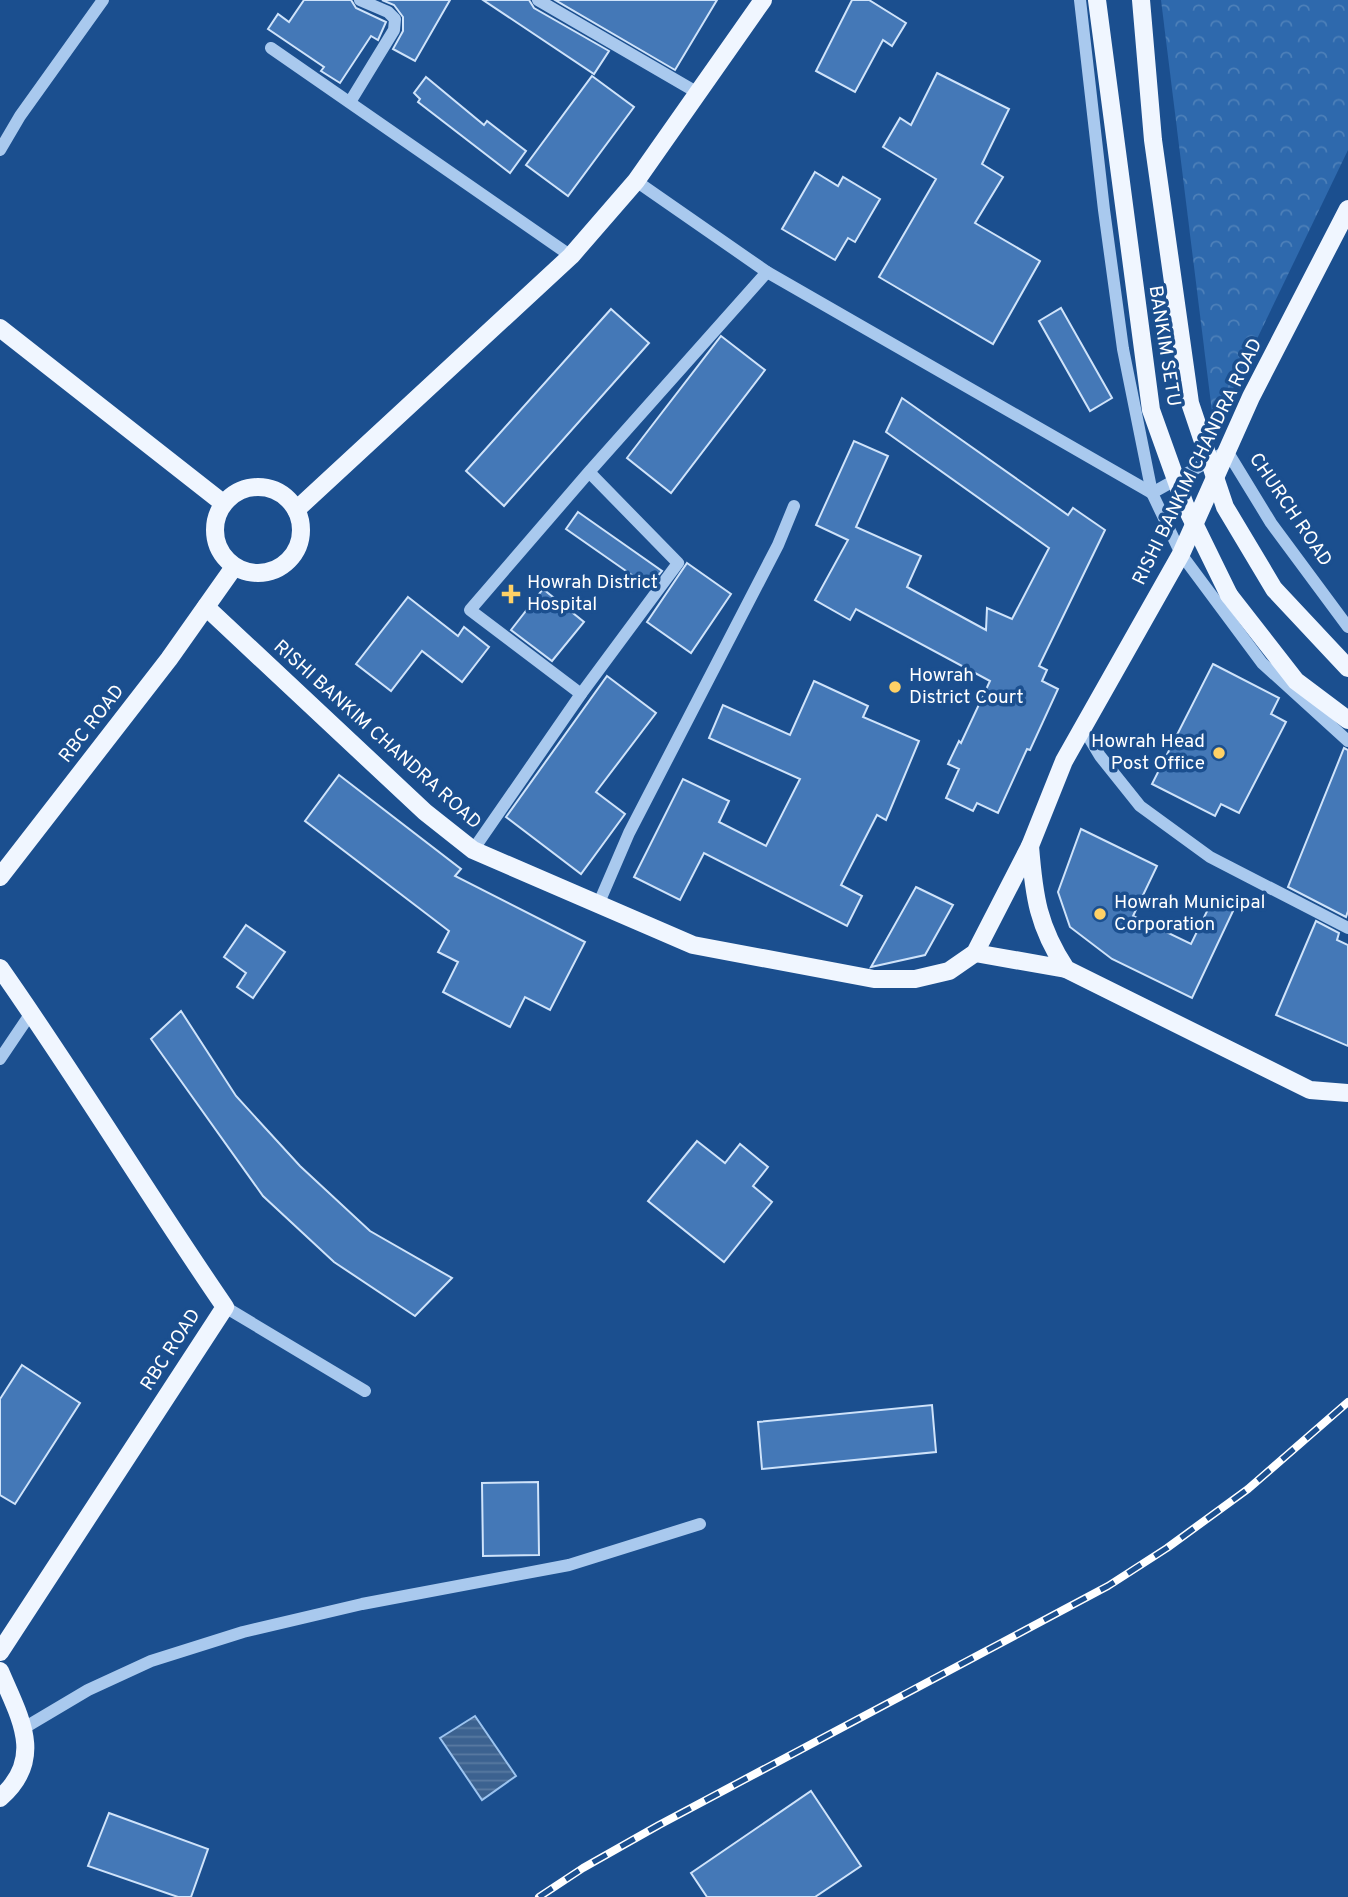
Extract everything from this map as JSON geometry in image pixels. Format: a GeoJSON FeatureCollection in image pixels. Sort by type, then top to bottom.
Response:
{"type":"FeatureCollection","features":[{"type":"Feature","properties":{"kind":"main road"},"geometry":{"type":"LineString","coordinates":[[296,510],[571,256],[636,181],[763,0]]}},
{"type":"Feature","properties":{"kind":"main road","name":"BANKIM SETU"},"geometry":{"type":"LineString","coordinates":[[1097,0],[1151,410],[1185,505],[1229,595],[1296,681],[1348,720]]}},
{"type":"Feature","properties":{"kind":"main road","name":"BANKIM SETU"},"geometry":{"type":"LineString","coordinates":[[1141,0],[1153,140],[1190,402],[1225,507],[1274,589],[1348,668]]}},
{"type":"Feature","properties":{"kind":"main road","name":"RISHI BANKIM CHANDRA ROAD"},"geometry":{"type":"LineString","coordinates":[[205,607],[425,812],[473,850],[694,945],[874,979],[915,979],[949,971],[975,953],[1030,846],[1064,761],[1181,554],[1251,397],[1348,209]]}},
{"type":"Feature","properties":{"kind":"main road"},"geometry":{"type":"LineString","coordinates":[[0,328],[223,503]]}},
{"type":"Feature","properties":{"kind":"main road"},"geometry":{"type":"LineString","coordinates":[[262,487],[288,498],[301,524],[301,538],[296,552],[287,563],[275,571],[246,573],[234,567],[223,557],[215,537],[216,516],[223,503],[247,488],[262,487]]}},
{"type":"Feature","properties":{"kind":"main road","name":"RBC ROAD"},"geometry":{"type":"LineString","coordinates":[[5,871],[169,659],[234,567]]}},
{"type":"Feature","properties":{"kind":"main road","name":"RISHI BANKIM CHANDRA ROAD"},"geometry":{"type":"LineString","coordinates":[[1030,846],[1039,916],[1050,944],[1066,969]]}},
{"type":"Feature","properties":{"kind":"main road"},"geometry":{"type":"LineString","coordinates":[[975,953],[1066,969],[1310,1090],[1348,1093]]}},
{"type":"Feature","properties":{"kind":"main road","name":"RBC ROAD"},"geometry":{"type":"LineString","coordinates":[[0,968],[32,1013],[160,1213],[225,1307],[0,1652]]}},
{"type":"Feature","properties":{"kind":"main road"},"geometry":{"type":"LineString","coordinates":[[0,1671],[24,1728],[25,1764],[10,1789],[0,1798]]}},
{"type":"Feature","properties":{"kind":"street"},"geometry":{"type":"LineString","coordinates":[[0,150],[20,116],[103,0]]}},
{"type":"Feature","properties":{"kind":"street"},"geometry":{"type":"LineString","coordinates":[[349,102],[394,30],[396,19],[388,12],[360,0]]}},
{"type":"Feature","properties":{"kind":"street"},"geometry":{"type":"LineString","coordinates":[[538,0],[698,93]]}},
{"type":"Feature","properties":{"kind":"street"},"geometry":{"type":"LineString","coordinates":[[1080,0],[1123,349],[1152,493],[1181,554],[1262,663],[1348,741]]}},
{"type":"Feature","properties":{"kind":"street"},"geometry":{"type":"LineString","coordinates":[[271,48],[571,256]]}},
{"type":"Feature","properties":{"kind":"street"},"geometry":{"type":"LineString","coordinates":[[636,181],[767,272],[1152,493]]}},
{"type":"Feature","properties":{"kind":"street"},"geometry":{"type":"LineString","coordinates":[[581,694],[470,610],[767,272]]}},
{"type":"Feature","properties":{"kind":"street","name":"CHURCH ROAD"},"geometry":{"type":"LineString","coordinates":[[1152,493],[1227,450],[1271,523],[1348,627]]}},
{"type":"Feature","properties":{"kind":"street"},"geometry":{"type":"LineString","coordinates":[[473,850],[581,694],[678,563],[589,472]]}},
{"type":"Feature","properties":{"kind":"street"},"geometry":{"type":"LineString","coordinates":[[598,905],[629,833],[778,545],[794,506]]}},
{"type":"Feature","properties":{"kind":"street"},"geometry":{"type":"LineString","coordinates":[[1082,726],[1100,756],[1140,806],[1210,857],[1348,928]]}},
{"type":"Feature","properties":{"kind":"street"},"geometry":{"type":"LineString","coordinates":[[0,1059],[32,1013]]}},
{"type":"Feature","properties":{"kind":"street"},"geometry":{"type":"LineString","coordinates":[[225,1307],[365,1391]]}},
{"type":"Feature","properties":{"kind":"street"},"geometry":{"type":"LineString","coordinates":[[24,1728],[88,1690],[151,1661],[243,1632],[362,1604],[569,1565],[700,1524]]}},
{"type":"Feature","properties":{"kind":"green space"},"geometry":{"type":"Polygon","coordinates":[[[1161,0],[1348,0],[1348,150],[1214,428],[1161,0]]]}},
{"type":"Feature","properties":{"kind":"shaded area"},"geometry":{"type":"Polygon","coordinates":[[[475,1716],[516,1776],[482,1800],[440,1738],[475,1716]]]}},
{"type":"Feature","properties":{"kind":"building"},"geometry":{"type":"Polygon","coordinates":[[[304,0],[351,0],[356,8],[386,22],[378,40],[371,36],[340,83],[321,71],[324,67],[268,29],[278,14],[289,22],[304,0]]]}},
{"type":"Feature","properties":{"kind":"building"},"geometry":{"type":"Polygon","coordinates":[[[382,0],[450,0],[415,61],[393,49],[403,31],[403,17],[394,5],[382,0]]]}},
{"type":"Feature","properties":{"kind":"building"},"geometry":{"type":"Polygon","coordinates":[[[483,0],[529,0],[534,8],[609,51],[594,74],[483,0]]]}},
{"type":"Feature","properties":{"kind":"building"},"geometry":{"type":"Polygon","coordinates":[[[555,0],[717,0],[675,70],[555,0]]]}},
{"type":"Feature","properties":{"kind":"building"},"geometry":{"type":"Polygon","coordinates":[[[852,0],[869,0],[906,23],[892,46],[883,40],[855,92],[816,71],[852,0]]]}},
{"type":"Feature","properties":{"kind":"building"},"geometry":{"type":"Polygon","coordinates":[[[937,73],[1009,109],[982,164],[1003,177],[975,223],[1040,261],[993,344],[879,277],[936,179],[883,147],[900,118],[911,125],[937,73]]]}},
{"type":"Feature","properties":{"kind":"building"},"geometry":{"type":"Polygon","coordinates":[[[592,76],[634,107],[568,196],[526,165],[592,76]]]}},
{"type":"Feature","properties":{"kind":"building"},"geometry":{"type":"Polygon","coordinates":[[[426,77],[484,125],[487,121],[526,151],[510,173],[418,102],[420,99],[414,93],[426,77]]]}},
{"type":"Feature","properties":{"kind":"building"},"geometry":{"type":"Polygon","coordinates":[[[815,172],[838,186],[843,177],[880,199],[855,242],[848,238],[835,260],[782,229],[815,172]]]}},
{"type":"Feature","properties":{"kind":"building"},"geometry":{"type":"Polygon","coordinates":[[[1061,308],[1112,398],[1090,411],[1039,321],[1061,308]]]}},
{"type":"Feature","properties":{"kind":"building"},"geometry":{"type":"Polygon","coordinates":[[[611,309],[649,343],[504,506],[466,471],[611,309]]]}},
{"type":"Feature","properties":{"kind":"building"},"geometry":{"type":"Polygon","coordinates":[[[721,336],[765,370],[671,493],[627,458],[721,336]]]}},
{"type":"Feature","properties":{"kind":"building"},"geometry":{"type":"Polygon","coordinates":[[[902,398],[1068,515],[1073,508],[1105,530],[1039,666],[1047,670],[1042,681],[1058,689],[998,813],[977,803],[973,811],[946,798],[959,769],[948,764],[959,741],[961,743],[990,681],[856,609],[850,620],[815,600],[848,540],[816,525],[854,441],[888,456],[856,527],[921,556],[907,587],[986,630],[987,608],[1012,619],[1049,548],[886,432],[902,398]]]}},
{"type":"Feature","properties":{"kind":"building"},"geometry":{"type":"Polygon","coordinates":[[[578,512],[662,571],[649,587],[566,529],[578,512]]]}},
{"type":"Feature","properties":{"kind":"building"},"geometry":{"type":"Polygon","coordinates":[[[687,563],[731,594],[691,653],[647,622],[687,563]]]}},
{"type":"Feature","properties":{"kind":"building"},"geometry":{"type":"Polygon","coordinates":[[[543,589],[584,622],[552,661],[511,630],[543,589]]]}},
{"type":"Feature","properties":{"kind":"building"},"geometry":{"type":"Polygon","coordinates":[[[408,597],[458,636],[464,627],[489,647],[462,682],[422,651],[391,691],[356,664],[408,597]]]}},
{"type":"Feature","properties":{"kind":"building","name":"Howrah Head Post Office"},"geometry":{"type":"Polygon","coordinates":[[[1213,664],[1279,698],[1271,714],[1286,722],[1239,813],[1221,804],[1215,816],[1152,784],[1213,664]]]}},
{"type":"Feature","properties":{"kind":"building"},"geometry":{"type":"Polygon","coordinates":[[[607,676],[656,713],[596,792],[625,814],[581,874],[506,817],[607,676]]]}},
{"type":"Feature","properties":{"kind":"building"},"geometry":{"type":"Polygon","coordinates":[[[814,681],[868,706],[863,717],[919,741],[886,820],[877,815],[841,885],[862,896],[847,926],[704,853],[680,900],[634,877],[683,779],[729,801],[719,822],[766,846],[800,779],[709,738],[723,705],[790,735],[814,681]]]}},
{"type":"Feature","properties":{"kind":"building"},"geometry":{"type":"Polygon","coordinates":[[[1344,748],[1348,750],[1346,917],[1288,887],[1344,748]]]}},
{"type":"Feature","properties":{"kind":"building"},"geometry":{"type":"Polygon","coordinates":[[[339,775],[461,869],[455,876],[585,942],[550,1010],[525,997],[510,1027],[443,992],[458,962],[438,952],[449,931],[305,821],[339,775]]]}},
{"type":"Feature","properties":{"kind":"building","name":"Howrah Municipal Corporation"},"geometry":{"type":"Polygon","coordinates":[[[1081,829],[1157,866],[1133,916],[1191,944],[1212,901],[1233,911],[1192,998],[1112,959],[1070,927],[1058,892],[1081,829]]]}},
{"type":"Feature","properties":{"kind":"building"},"geometry":{"type":"Polygon","coordinates":[[[916,887],[953,905],[925,955],[871,967],[916,887]]]}},
{"type":"Feature","properties":{"kind":"building"},"geometry":{"type":"Polygon","coordinates":[[[1316,921],[1339,933],[1337,940],[1348,945],[1348,1046],[1276,1015],[1316,921]]]}},
{"type":"Feature","properties":{"kind":"building"},"geometry":{"type":"Polygon","coordinates":[[[246,925],[285,952],[253,998],[237,987],[246,973],[224,957],[246,925]]]}},
{"type":"Feature","properties":{"kind":"building"},"geometry":{"type":"Polygon","coordinates":[[[181,1011],[236,1096],[300,1166],[370,1231],[452,1278],[415,1316],[334,1262],[263,1196],[151,1039],[181,1011]]]}},
{"type":"Feature","properties":{"kind":"building"},"geometry":{"type":"Polygon","coordinates":[[[697,1141],[725,1163],[740,1144],[768,1167],[753,1186],[772,1202],[724,1262],[648,1201],[697,1141]]]}},
{"type":"Feature","properties":{"kind":"building"},"geometry":{"type":"Polygon","coordinates":[[[22,1365],[80,1403],[15,1504],[0,1495],[0,1399],[22,1365]]]}},
{"type":"Feature","properties":{"kind":"building"},"geometry":{"type":"Polygon","coordinates":[[[932,1405],[936,1452],[762,1469],[758,1422],[932,1405]]]}},
{"type":"Feature","properties":{"kind":"building"},"geometry":{"type":"Polygon","coordinates":[[[538,1482],[539,1555],[483,1556],[482,1483],[538,1482]]]}},
{"type":"Feature","properties":{"kind":"building"},"geometry":{"type":"Polygon","coordinates":[[[811,1791],[861,1866],[815,1897],[707,1897],[691,1873],[811,1791]]]}},
{"type":"Feature","properties":{"kind":"building"},"geometry":{"type":"Polygon","coordinates":[[[109,1813],[208,1849],[191,1897],[178,1897],[88,1866],[109,1813]]]}},
{"type":"Feature","properties":{"kind":"railway"},"geometry":{"type":"LineString","coordinates":[[539,1897],[583,1868],[659,1825],[1108,1586],[1167,1548],[1248,1489],[1348,1402]]}},
{"type":"Feature","properties":{"kind":"place","name":"Howrah District Hospital"},"geometry":{"type":"Point","coordinates":[511,594]}},
{"type":"Feature","properties":{"kind":"place","name":"Howrah District Court"},"geometry":{"type":"Point","coordinates":[895,687]}},
{"type":"Feature","properties":{"kind":"place","name":"Howrah Head Post Office"},"geometry":{"type":"Point","coordinates":[1219,753]}},
{"type":"Feature","properties":{"kind":"place","name":"Howrah Municipal Corporation"},"geometry":{"type":"Point","coordinates":[1100,914]}}]}
